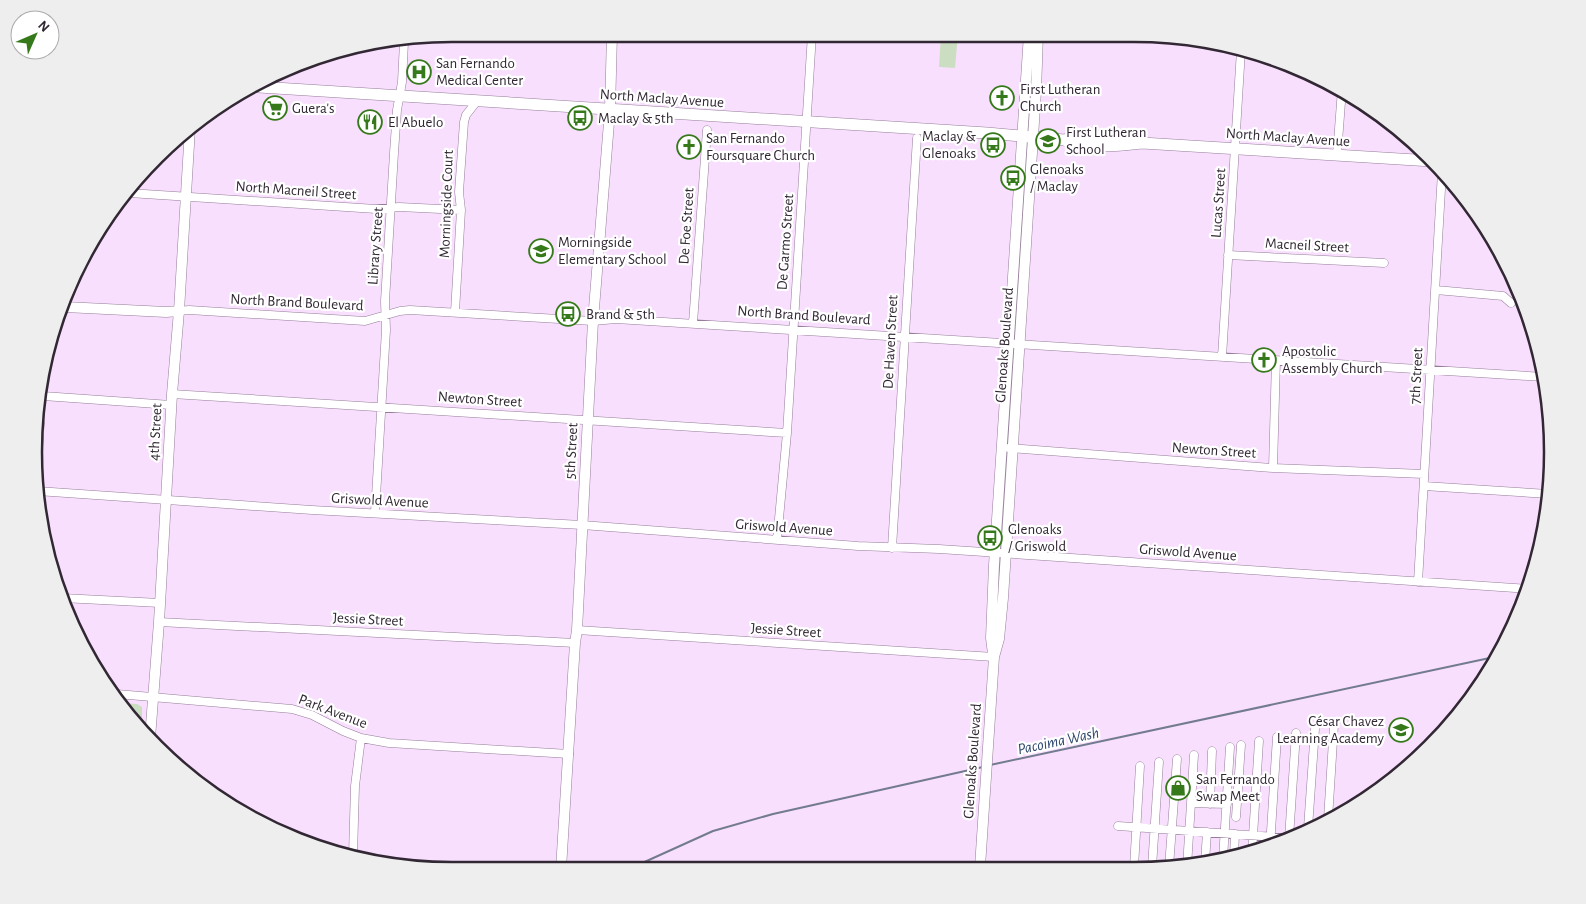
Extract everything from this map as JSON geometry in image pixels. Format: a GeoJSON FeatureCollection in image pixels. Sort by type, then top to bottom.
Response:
{"type":"FeatureCollection","features":[{"type":"Feature","properties":{"kind":"main road","name":"North Maclay Avenue"},"geometry":{"type":"LineString","coordinates":[[266,87],[1064,140],[1078,136],[1116,137],[1142,143],[1422,160]]}},
{"type":"Feature","properties":{"kind":"street","name":"5th Street"},"geometry":{"type":"LineString","coordinates":[[561,862],[577,630],[594,320],[610,110],[612,42]]}},
{"type":"Feature","properties":{"kind":"street","name":"De Garmo Street"},"geometry":{"type":"LineString","coordinates":[[777,540],[787,433],[811,42]]}},
{"type":"Feature","properties":{"kind":"street","name":"Glenoaks Boulevard"},"geometry":{"type":"LineString","coordinates":[[994,657],[991,638],[995,552],[1007,448],[1014,344],[1027,137],[1029,42]]}},
{"type":"Feature","properties":{"kind":"street","name":"Glenoaks Boulevard"},"geometry":{"type":"LineString","coordinates":[[1027,137],[1037,42]]}},
{"type":"Feature","properties":{"kind":"street","name":"Library Street"},"geometry":{"type":"LineString","coordinates":[[375,513],[386,330],[385,301],[404,45]]}},
{"type":"Feature","properties":{"kind":"street","name":"Lucas Street"},"geometry":{"type":"LineString","coordinates":[[1222,357],[1241,56]]}},
{"type":"Feature","properties":{"kind":"street"},"geometry":{"type":"LineString","coordinates":[[1337,155],[1341,98]]}},
{"type":"Feature","properties":{"kind":"street","name":"Morningside Court"},"geometry":{"type":"LineString","coordinates":[[455,312],[461,210],[459,192],[464,122],[466,114],[477,101]]}},
{"type":"Feature","properties":{"kind":"street","name":"De Foe Street"},"geometry":{"type":"LineString","coordinates":[[693,324],[707,130]]}},
{"type":"Feature","properties":{"kind":"street","name":"4th Street"},"geometry":{"type":"LineString","coordinates":[[150,729],[159,622],[171,404],[189,138]]}},
{"type":"Feature","properties":{"kind":"street","name":"De Haven Street"},"geometry":{"type":"LineString","coordinates":[[892,548],[917,138]]}},
{"type":"Feature","properties":{"kind":"street","name":"7th Street"},"geometry":{"type":"LineString","coordinates":[[1418,582],[1442,181]]}},
{"type":"Feature","properties":{"kind":"street","name":"North Macneil Street"},"geometry":{"type":"LineString","coordinates":[[135,193],[376,210],[391,207],[461,210]]}},
{"type":"Feature","properties":{"kind":"street","name":"Macneil Street"},"geometry":{"type":"LineString","coordinates":[[1228,255],[1384,263]]}},
{"type":"Feature","properties":{"kind":"street"},"geometry":{"type":"LineString","coordinates":[[1436,290],[1503,296],[1511,303]]}},
{"type":"Feature","properties":{"kind":"street","name":"North Brand Boulevard"},"geometry":{"type":"LineString","coordinates":[[69,306],[166,312],[189,310],[364,321],[407,310],[594,320],[616,318],[1537,377]]}},
{"type":"Feature","properties":{"kind":"street"},"geometry":{"type":"LineString","coordinates":[[1273,468],[1276,360]]}},
{"type":"Feature","properties":{"kind":"street","name":"Newton Street"},"geometry":{"type":"LineString","coordinates":[[172,394],[787,433]]}},
{"type":"Feature","properties":{"kind":"street"},"geometry":{"type":"LineString","coordinates":[[46,396],[171,404]]}},
{"type":"Feature","properties":{"kind":"street","name":"Glenoaks Boulevard"},"geometry":{"type":"LineString","coordinates":[[980,862],[994,657],[999,639],[1006,553],[1007,448]]}},
{"type":"Feature","properties":{"kind":"street","name":"Newton Street"},"geometry":{"type":"LineString","coordinates":[[1007,448],[1273,468],[1424,474]]}},
{"type":"Feature","properties":{"kind":"street"},"geometry":{"type":"LineString","coordinates":[[1424,486],[1541,494]]}},
{"type":"Feature","properties":{"kind":"street","name":"Griswold Avenue"},"geometry":{"type":"LineString","coordinates":[[44,491],[892,548],[995,552],[1520,588]]}},
{"type":"Feature","properties":{"kind":"street"},"geometry":{"type":"LineString","coordinates":[[70,598],[160,603]]}},
{"type":"Feature","properties":{"kind":"street","name":"Jessie Street"},"geometry":{"type":"LineString","coordinates":[[159,622],[575,643]]}},
{"type":"Feature","properties":{"kind":"street","name":"Jessie Street"},"geometry":{"type":"LineString","coordinates":[[577,630],[994,657]]}},
{"type":"Feature","properties":{"kind":"street","name":"Park Avenue"},"geometry":{"type":"LineString","coordinates":[[122,694],[292,709],[312,714],[343,731],[361,738],[389,743],[569,754]]}},
{"type":"Feature","properties":{"kind":"street"},"geometry":{"type":"LineString","coordinates":[[1328,812],[1334,725]]}},
{"type":"Feature","properties":{"kind":"street"},"geometry":{"type":"LineString","coordinates":[[1308,822],[1314,729]]}},
{"type":"Feature","properties":{"kind":"street"},"geometry":{"type":"LineString","coordinates":[[1289,831],[1296,733]]}},
{"type":"Feature","properties":{"kind":"street"},"geometry":{"type":"LineString","coordinates":[[1118,826],[1271,837],[1277,737]]}},
{"type":"Feature","properties":{"kind":"street"},"geometry":{"type":"LineString","coordinates":[[351,849],[361,738]]}},
{"type":"Feature","properties":{"kind":"street"},"geometry":{"type":"LineString","coordinates":[[1252,844],[1259,741]]}},
{"type":"Feature","properties":{"kind":"street"},"geometry":{"type":"LineString","coordinates":[[1236,818],[1241,745]]}},
{"type":"Feature","properties":{"kind":"street"},"geometry":{"type":"LineString","coordinates":[[1224,852],[1230,747]]}},
{"type":"Feature","properties":{"kind":"street"},"geometry":{"type":"LineString","coordinates":[[1210,804],[1212,751]]}},
{"type":"Feature","properties":{"kind":"street"},"geometry":{"type":"LineString","coordinates":[[1188,858],[1194,755]]}},
{"type":"Feature","properties":{"kind":"street"},"geometry":{"type":"LineString","coordinates":[[1170,860],[1176,759]]}},
{"type":"Feature","properties":{"kind":"street"},"geometry":{"type":"LineString","coordinates":[[1152,861],[1159,762]]}},
{"type":"Feature","properties":{"kind":"street"},"geometry":{"type":"LineString","coordinates":[[1134,862],[1140,766]]}},
{"type":"Feature","properties":{"kind":"street"},"geometry":{"type":"LineString","coordinates":[[1191,803],[1227,804]]}},
{"type":"Feature","properties":{"kind":"street"},"geometry":{"type":"LineString","coordinates":[[1205,855],[1207,832]]}},
{"type":"Feature","properties":{"kind":"street"},"geometry":{"type":"LineString","coordinates":[[1234,849],[1235,834]]}},
{"type":"Feature","properties":{"kind":"green space"},"geometry":{"type":"Polygon","coordinates":[[[941,42],[957,42],[955,68],[939,67],[941,42]]]}},
{"type":"Feature","properties":{"kind":"green space"},"geometry":{"type":"Polygon","coordinates":[[[129,703],[137,704],[142,707],[142,720],[129,703]]]}},
{"type":"Feature","properties":{"kind":"waterway","name":"Pacoima Wash"},"geometry":{"type":"LineString","coordinates":[[990,765],[1488,658]]}},
{"type":"Feature","properties":{"kind":"waterway","name":"Pacoima Wash"},"geometry":{"type":"LineString","coordinates":[[644,862],[713,831],[773,814],[983,767]]}},
{"type":"Feature","properties":{"kind":"place","name":"San Fernando Medical Center"},"geometry":{"type":"Point","coordinates":[419,72]}},
{"type":"Feature","properties":{"kind":"place","name":"First Lutheran Church"},"geometry":{"type":"Point","coordinates":[1002,98]}},
{"type":"Feature","properties":{"kind":"place","name":"Guera's"},"geometry":{"type":"Point","coordinates":[275,108]}},
{"type":"Feature","properties":{"kind":"place","name":"Maclay & 5th"},"geometry":{"type":"Point","coordinates":[580,118]}},
{"type":"Feature","properties":{"kind":"place","name":"El Abuelo"},"geometry":{"type":"Point","coordinates":[370,122]}},
{"type":"Feature","properties":{"kind":"place","name":"First Lutheran School"},"geometry":{"type":"Point","coordinates":[1048,141]}},
{"type":"Feature","properties":{"kind":"place","name":"Maclay & Glenoaks"},"geometry":{"type":"Point","coordinates":[993,145]}},
{"type":"Feature","properties":{"kind":"place","name":"San Fernando Foursquare Church"},"geometry":{"type":"Point","coordinates":[689,147]}},
{"type":"Feature","properties":{"kind":"place","name":"Glenoaks / Maclay"},"geometry":{"type":"Point","coordinates":[1013,178]}},
{"type":"Feature","properties":{"kind":"place","name":"Morningside Elementary School"},"geometry":{"type":"Point","coordinates":[541,251]}},
{"type":"Feature","properties":{"kind":"place","name":"Brand & 5th"},"geometry":{"type":"Point","coordinates":[568,314]}},
{"type":"Feature","properties":{"kind":"place","name":"Apostolic Assembly Church"},"geometry":{"type":"Point","coordinates":[1264,360]}},
{"type":"Feature","properties":{"kind":"place","name":"Glenoaks / Griswold"},"geometry":{"type":"Point","coordinates":[990,538]}},
{"type":"Feature","properties":{"kind":"place","name":"César Chavez Learning Academy"},"geometry":{"type":"Point","coordinates":[1401,730]}},
{"type":"Feature","properties":{"kind":"place","name":"San Fernando Swap Meet"},"geometry":{"type":"Point","coordinates":[1178,788]}}]}
